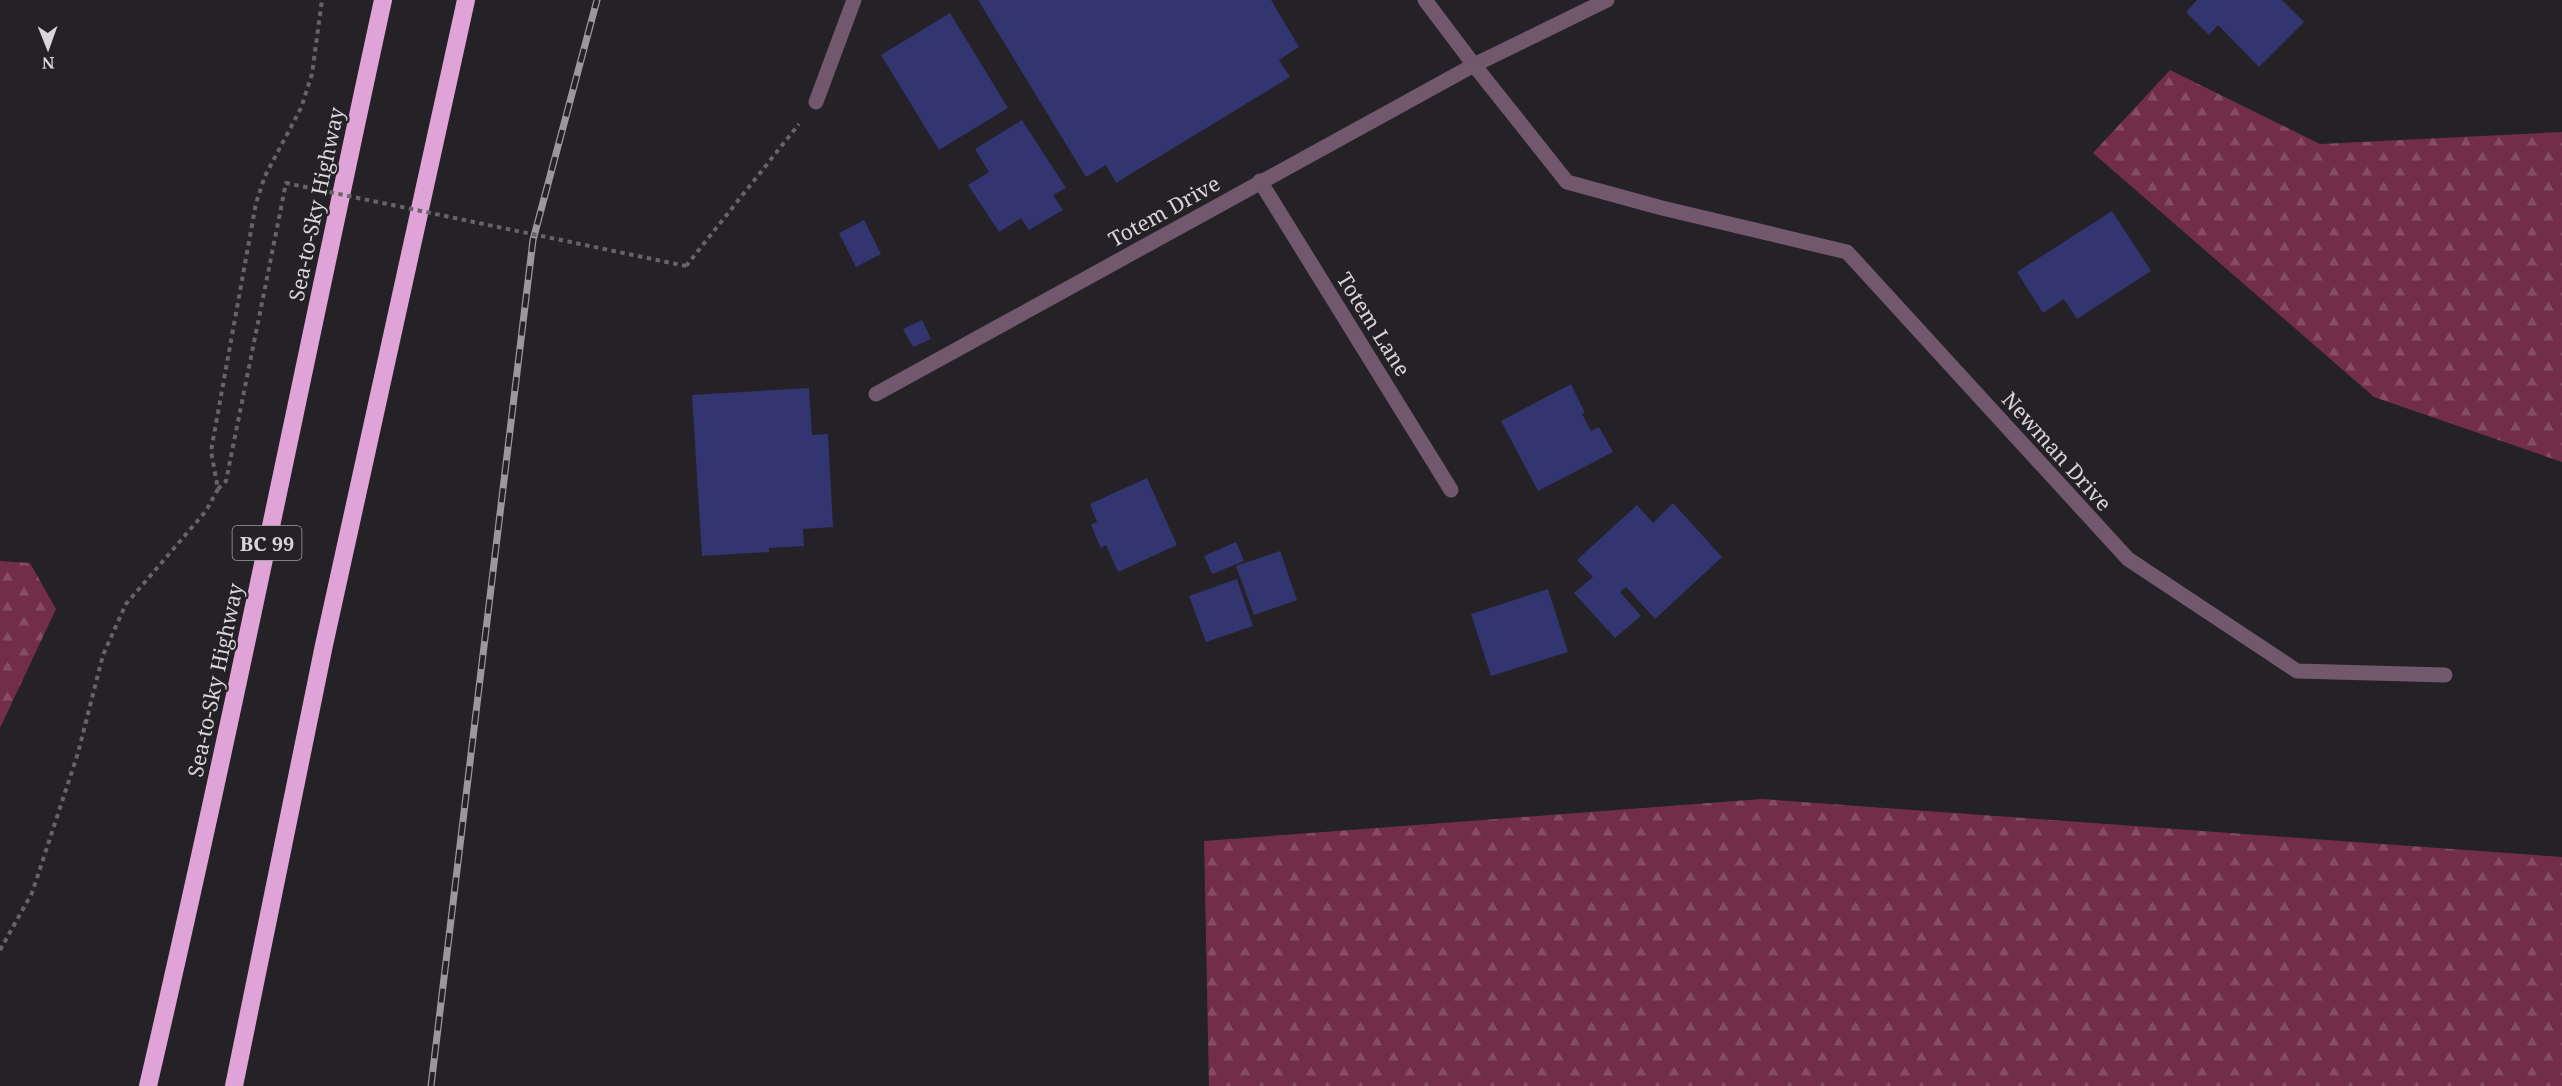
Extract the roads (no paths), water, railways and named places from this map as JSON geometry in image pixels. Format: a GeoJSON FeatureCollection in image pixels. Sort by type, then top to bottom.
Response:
{"type":"FeatureCollection","features":[{"type":"Feature","properties":{"kind":"highway","name":"Sea-to-Sky Highway"},"geometry":{"type":"LineString","coordinates":[[147,1086],[222,758],[383,0]]}},
{"type":"Feature","properties":{"kind":"highway"},"geometry":{"type":"LineString","coordinates":[[234,1086],[324,645],[466,0]]}},
{"type":"Feature","properties":{"kind":"street"},"geometry":{"type":"LineString","coordinates":[[816,102],[854,0]]}},
{"type":"Feature","properties":{"kind":"street","name":"Newman Drive"},"geometry":{"type":"LineString","coordinates":[[1425,0],[1567,182],[1662,208],[1847,252],[2128,560],[2297,671],[2445,675]]}},
{"type":"Feature","properties":{"kind":"street","name":"Totem Drive"},"geometry":{"type":"LineString","coordinates":[[876,394],[1474,65],[1606,0]]}},
{"type":"Feature","properties":{"kind":"street","name":"Totem Lane"},"geometry":{"type":"LineString","coordinates":[[1260,182],[1451,489]]}},
{"type":"Feature","properties":{"kind":"railway"},"geometry":{"type":"LineString","coordinates":[[431,1086],[533,240],[597,0]]}}]}
